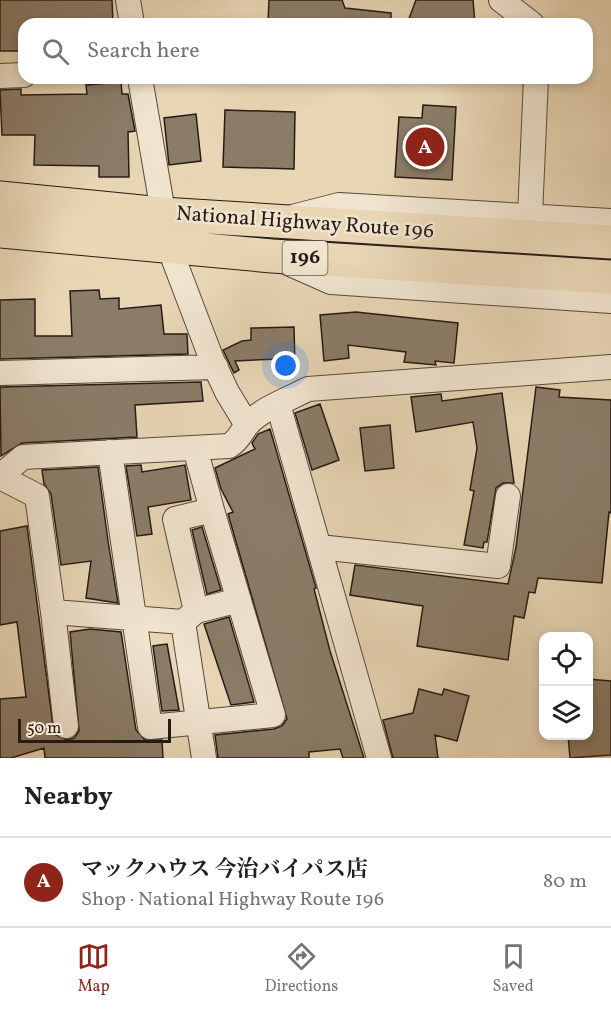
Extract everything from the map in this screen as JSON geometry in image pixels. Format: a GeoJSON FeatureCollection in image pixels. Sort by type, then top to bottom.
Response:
{"type":"FeatureCollection","features":[{"type":"Feature","properties":{"kind":"highway","name":"National Highway Route 196"},"geometry":{"type":"LineString","coordinates":[[0,198],[273,222],[611,242]]}},
{"type":"Feature","properties":{"kind":"highway","name":"National Highway Route 196"},"geometry":{"type":"LineString","coordinates":[[0,231],[272,256],[611,277]]}},
{"type":"Feature","properties":{"kind":"street"},"geometry":{"type":"LineString","coordinates":[[128,0],[131,18]]}},
{"type":"Feature","properties":{"kind":"street"},"geometry":{"type":"LineString","coordinates":[[501,0],[524,18]]}},
{"type":"Feature","properties":{"kind":"street"},"geometry":{"type":"LineString","coordinates":[[0,76],[18,75]]}},
{"type":"Feature","properties":{"kind":"street"},"geometry":{"type":"LineString","coordinates":[[141,84],[169,247],[216,367],[248,425]]}},
{"type":"Feature","properties":{"kind":"street"},"geometry":{"type":"LineString","coordinates":[[530,216],[536,84]]}},
{"type":"Feature","properties":{"kind":"street"},"geometry":{"type":"LineString","coordinates":[[273,222],[339,205],[611,221]]}},
{"type":"Feature","properties":{"kind":"street"},"geometry":{"type":"LineString","coordinates":[[272,256],[331,282],[611,301]]}},
{"type":"Feature","properties":{"kind":"street"},"geometry":{"type":"LineString","coordinates":[[0,373],[216,367]]}},
{"type":"Feature","properties":{"kind":"street"},"geometry":{"type":"LineString","coordinates":[[66,726],[37,496],[0,477],[23,457],[229,446],[239,439],[248,425],[279,404],[308,389],[611,367]]}},
{"type":"Feature","properties":{"kind":"street"},"geometry":{"type":"LineString","coordinates":[[279,404],[379,758]]}},
{"type":"Feature","properties":{"kind":"street"},"geometry":{"type":"LineString","coordinates":[[110,452],[132,618],[150,727],[273,715],[195,448]]}},
{"type":"Feature","properties":{"kind":"street"},"geometry":{"type":"LineString","coordinates":[[319,547],[498,566],[508,496]]}},
{"type":"Feature","properties":{"kind":"street"},"geometry":{"type":"LineString","coordinates":[[204,758],[198,721],[189,616],[175,519],[212,510]]}},
{"type":"Feature","properties":{"kind":"street"},"geometry":{"type":"LineString","coordinates":[[53,612],[132,618],[189,616],[239,600]]}},
{"type":"Feature","properties":{"kind":"building"},"geometry":{"type":"Polygon","coordinates":[[[0,0],[112,0],[113,18],[18,18],[18,51],[0,51],[0,0]]]}},
{"type":"Feature","properties":{"kind":"building"},"geometry":{"type":"Polygon","coordinates":[[[269,0],[342,0],[345,8],[391,13],[391,18],[268,18],[269,0]]]}},
{"type":"Feature","properties":{"kind":"building"},"geometry":{"type":"Polygon","coordinates":[[[416,0],[473,0],[474,18],[409,18],[416,0]]]}},
{"type":"Feature","properties":{"kind":"building"},"geometry":{"type":"Polygon","coordinates":[[[121,84],[122,94],[128,94],[135,131],[128,132],[129,177],[99,177],[99,166],[34,165],[35,135],[2,135],[0,90],[21,89],[21,95],[87,94],[86,85],[121,84]]]}},
{"type":"Feature","properties":{"kind":"building"},"geometry":{"type":"Polygon","coordinates":[[[423,105],[456,107],[452,180],[395,177],[399,117],[422,118],[423,105]]]}},
{"type":"Feature","properties":{"kind":"building"},"geometry":{"type":"Polygon","coordinates":[[[225,110],[295,112],[294,169],[223,167],[225,110]]]}},
{"type":"Feature","properties":{"kind":"building"},"geometry":{"type":"Polygon","coordinates":[[[196,114],[201,161],[169,165],[164,118],[196,114]]]}},
{"type":"Feature","properties":{"kind":"building"},"geometry":{"type":"Polygon","coordinates":[[[99,290],[100,299],[119,298],[119,309],[161,305],[164,334],[187,334],[188,354],[0,359],[0,300],[35,299],[35,336],[72,336],[70,291],[99,290]]]}},
{"type":"Feature","properties":{"kind":"building"},"geometry":{"type":"Polygon","coordinates":[[[356,312],[458,323],[454,363],[435,361],[436,365],[404,362],[406,352],[348,345],[349,358],[324,361],[320,315],[356,312]]]}},
{"type":"Feature","properties":{"kind":"building"},"geometry":{"type":"Polygon","coordinates":[[[294,327],[295,366],[277,366],[278,359],[235,361],[239,370],[234,373],[223,350],[242,341],[251,340],[251,328],[294,327]]]}},
{"type":"Feature","properties":{"kind":"building"},"geometry":{"type":"Polygon","coordinates":[[[201,382],[203,401],[135,405],[137,437],[22,443],[1,456],[0,387],[201,382]]]}},
{"type":"Feature","properties":{"kind":"building"},"geometry":{"type":"Polygon","coordinates":[[[536,387],[560,390],[559,397],[611,400],[611,513],[609,512],[602,583],[538,578],[535,593],[529,592],[524,618],[514,616],[508,660],[417,646],[423,606],[350,595],[355,565],[508,584],[516,547],[536,387]]]}},
{"type":"Feature","properties":{"kind":"building"},"geometry":{"type":"Polygon","coordinates":[[[502,393],[514,483],[503,483],[496,488],[487,542],[484,542],[483,548],[464,545],[474,491],[470,490],[477,448],[473,422],[416,432],[411,397],[441,394],[442,401],[502,393]]]}},
{"type":"Feature","properties":{"kind":"building"},"geometry":{"type":"Polygon","coordinates":[[[320,404],[339,460],[312,470],[295,413],[320,404]]]}},
{"type":"Feature","properties":{"kind":"building"},"geometry":{"type":"Polygon","coordinates":[[[390,425],[394,468],[365,471],[360,428],[390,425]]]}},
{"type":"Feature","properties":{"kind":"building"},"geometry":{"type":"Polygon","coordinates":[[[270,429],[316,588],[314,589],[330,651],[364,758],[343,758],[340,749],[309,752],[309,758],[218,758],[215,735],[274,729],[282,726],[287,719],[228,514],[233,512],[221,489],[215,468],[255,449],[252,443],[258,434],[270,429]]]}},
{"type":"Feature","properties":{"kind":"building"},"geometry":{"type":"Polygon","coordinates":[[[141,465],[142,472],[185,465],[191,500],[148,507],[152,534],[137,536],[126,466],[141,465]]]}},
{"type":"Feature","properties":{"kind":"building"},"geometry":{"type":"Polygon","coordinates":[[[98,467],[118,603],[86,598],[91,561],[61,565],[51,494],[44,484],[42,470],[98,467]]]}},
{"type":"Feature","properties":{"kind":"building"},"geometry":{"type":"Polygon","coordinates":[[[27,526],[54,734],[67,740],[74,738],[79,731],[70,632],[90,629],[121,632],[136,730],[145,740],[162,740],[163,758],[45,758],[44,748],[11,758],[0,758],[0,699],[26,697],[17,622],[0,625],[0,531],[27,526]]]}},
{"type":"Feature","properties":{"kind":"building"},"geometry":{"type":"Polygon","coordinates":[[[202,527],[221,590],[207,594],[192,530],[202,527]]]}},
{"type":"Feature","properties":{"kind":"building"},"geometry":{"type":"Polygon","coordinates":[[[229,617],[254,702],[231,705],[204,624],[229,617]]]}},
{"type":"Feature","properties":{"kind":"building"},"geometry":{"type":"Polygon","coordinates":[[[167,644],[179,710],[162,711],[153,646],[167,644]]]}},
{"type":"Feature","properties":{"kind":"building"},"geometry":{"type":"Polygon","coordinates":[[[593,679],[611,681],[611,755],[570,758],[568,740],[593,740],[593,679]]]}},
{"type":"Feature","properties":{"kind":"building"},"geometry":{"type":"Polygon","coordinates":[[[419,689],[442,695],[444,689],[469,696],[457,741],[435,735],[438,758],[393,758],[383,720],[413,713],[419,689]]]}},
{"type":"Feature","properties":{"kind":"place","name":"マックハウス 今治バイパス店"},"geometry":{"type":"Point","coordinates":[425,147]}}]}
